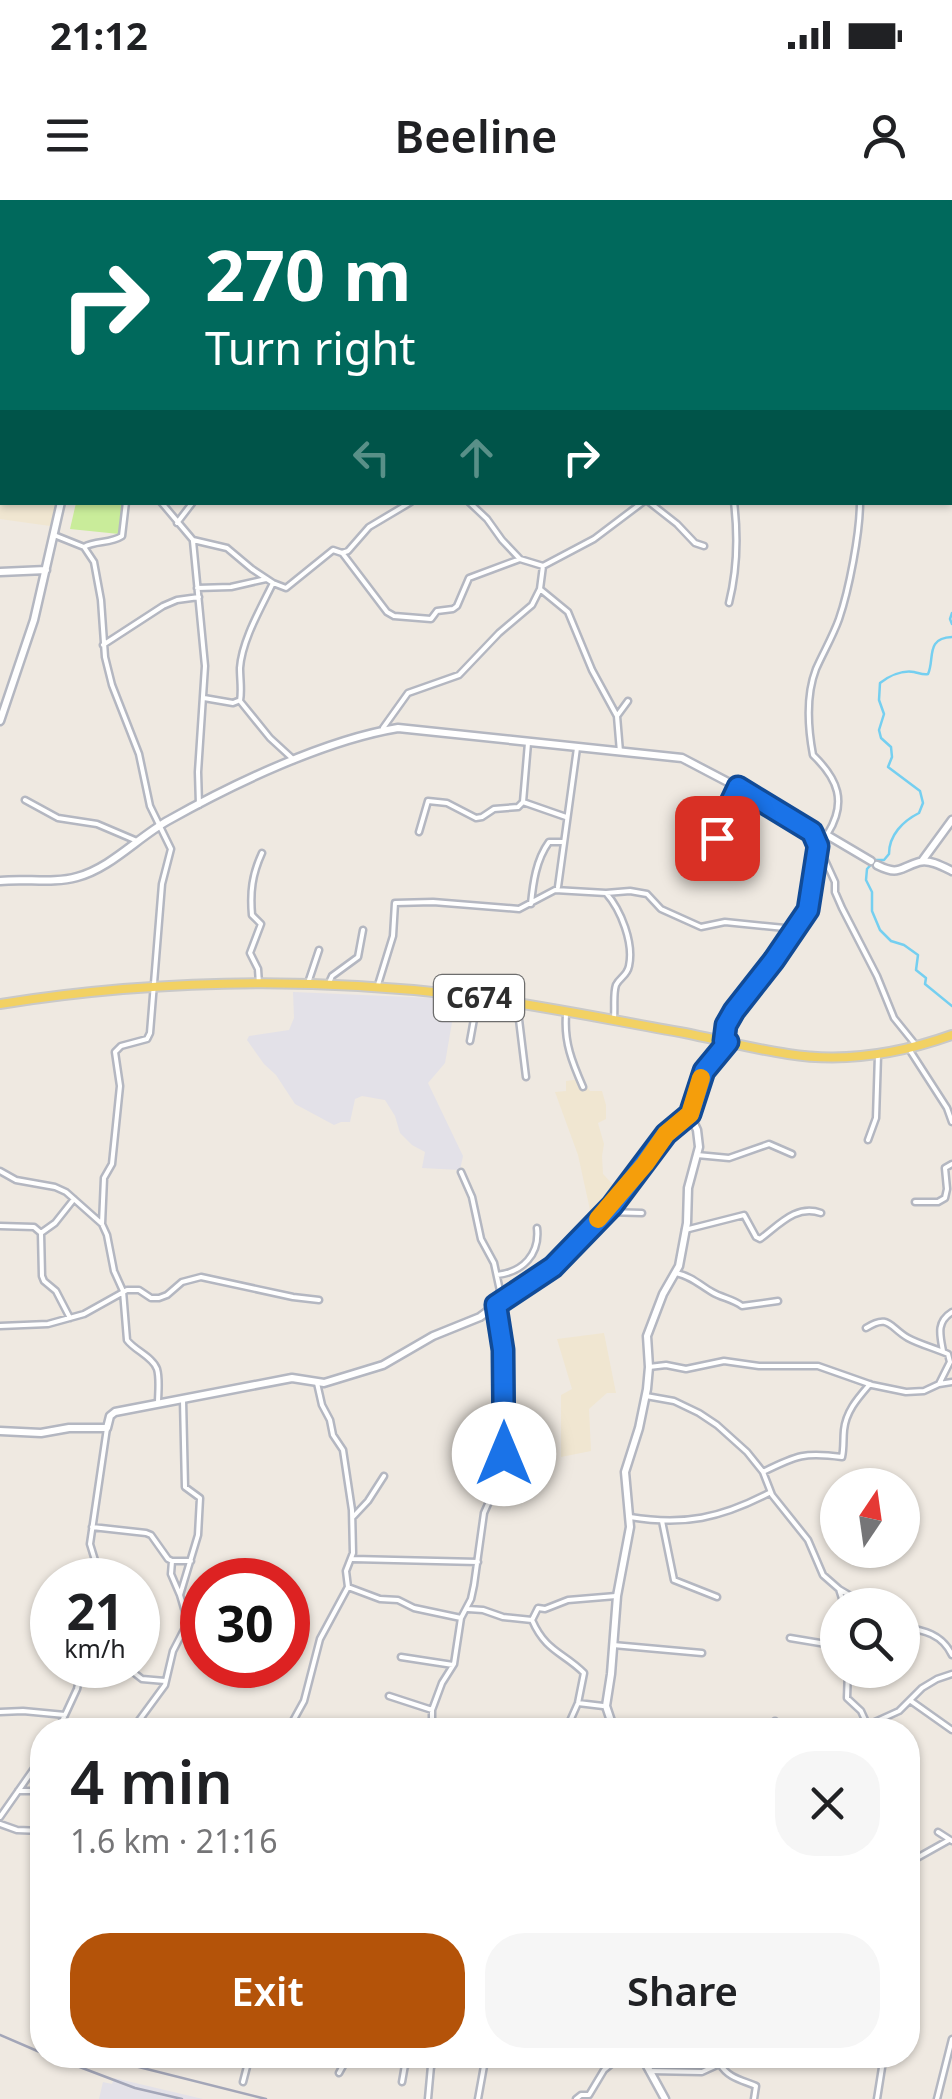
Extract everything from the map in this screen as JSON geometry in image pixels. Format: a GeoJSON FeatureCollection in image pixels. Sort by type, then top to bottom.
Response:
{"type":"FeatureCollection","features":[{"type":"Feature","properties":{"kind":"main road","name":"C674"},"geometry":{"type":"LineString","coordinates":[[0,1004],[153,987],[308,984],[517,1003],[804,1056],[847,1058],[878,1054],[952,1035]]}},
{"type":"Feature","properties":{"kind":"street"},"geometry":{"type":"LineString","coordinates":[[0,721],[34,620],[61,505]]}},
{"type":"Feature","properties":{"kind":"street"},"geometry":{"type":"LineString","coordinates":[[84,548],[122,536],[126,505]]}},
{"type":"Feature","properties":{"kind":"street"},"geometry":{"type":"LineString","coordinates":[[164,505],[192,540],[205,666],[199,805]]}},
{"type":"Feature","properties":{"kind":"street"},"geometry":{"type":"LineString","coordinates":[[177,523],[190,505]]}},
{"type":"Feature","properties":{"kind":"street"},"geometry":{"type":"LineString","coordinates":[[342,553],[370,527],[406,505]]}},
{"type":"Feature","properties":{"kind":"street"},"geometry":{"type":"LineString","coordinates":[[472,505],[520,558],[543,566],[594,539],[642,505]]}},
{"type":"Feature","properties":{"kind":"street"},"geometry":{"type":"LineString","coordinates":[[650,505],[695,543],[704,546]]}},
{"type":"Feature","properties":{"kind":"street"},"geometry":{"type":"LineString","coordinates":[[729,602],[736,534],[734,505]]}},
{"type":"Feature","properties":{"kind":"street"},"geometry":{"type":"LineString","coordinates":[[827,835],[839,812],[836,789],[829,770],[813,755],[809,702],[815,673],[836,626],[850,578],[860,505]]}},
{"type":"Feature","properties":{"kind":"street"},"geometry":{"type":"LineString","coordinates":[[54,535],[84,548],[94,562],[103,645],[112,685],[135,744],[150,806],[171,852],[162,884],[150,1033],[147,1039],[121,1046],[115,1052],[120,1086],[112,1164],[104,1178],[102,1224]]}},
{"type":"Feature","properties":{"kind":"street"},"geometry":{"type":"LineString","coordinates":[[192,540],[227,548],[280,587],[290,586],[334,550],[342,553],[388,612],[431,619],[437,611],[457,606],[469,578],[520,558]]}},
{"type":"Feature","properties":{"kind":"street"},"geometry":{"type":"LineString","coordinates":[[381,730],[412,691],[465,671],[499,633],[532,605],[540,589],[543,566]]}},
{"type":"Feature","properties":{"kind":"street"},"geometry":{"type":"LineString","coordinates":[[0,572],[46,570]]}},
{"type":"Feature","properties":{"kind":"street"},"geometry":{"type":"LineString","coordinates":[[197,588],[230,587],[266,578]]}},
{"type":"Feature","properties":{"kind":"street"},"geometry":{"type":"LineString","coordinates":[[240,701],[240,666],[273,583]]}},
{"type":"Feature","properties":{"kind":"street"},"geometry":{"type":"LineString","coordinates":[[540,589],[568,612],[592,670],[618,716],[620,752]]}},
{"type":"Feature","properties":{"kind":"street"},"geometry":{"type":"LineString","coordinates":[[103,645],[163,606],[198,597]]}},
{"type":"Feature","properties":{"kind":"street"},"geometry":{"type":"LineString","coordinates":[[204,698],[233,704],[240,701]]}},
{"type":"Feature","properties":{"kind":"street"},"geometry":{"type":"LineString","coordinates":[[240,701],[294,760]]}},
{"type":"Feature","properties":{"kind":"street"},"geometry":{"type":"LineString","coordinates":[[618,716],[628,701]]}},
{"type":"Feature","properties":{"kind":"street"},"geometry":{"type":"LineString","coordinates":[[0,881],[78,877],[102,866],[158,826],[259,774],[381,730],[410,728],[682,758],[886,870],[898,871],[922,861],[952,820]]}},
{"type":"Feature","properties":{"kind":"street"},"geometry":{"type":"LineString","coordinates":[[420,832],[428,801],[447,803],[476,818],[494,809],[518,807],[523,802],[528,743]]}},
{"type":"Feature","properties":{"kind":"street"},"geometry":{"type":"LineString","coordinates":[[558,889],[576,748]]}},
{"type":"Feature","properties":{"kind":"street"},"geometry":{"type":"LineString","coordinates":[[709,846],[717,846],[719,827],[738,787]]}},
{"type":"Feature","properties":{"kind":"street"},"geometry":{"type":"LineString","coordinates":[[25,800],[58,818],[97,824],[137,841]]}},
{"type":"Feature","properties":{"kind":"street"},"geometry":{"type":"LineString","coordinates":[[523,802],[566,817]]}},
{"type":"Feature","properties":{"kind":"street"},"geometry":{"type":"LineString","coordinates":[[812,832],[842,908],[894,1018],[914,1047],[952,1122]]}},
{"type":"Feature","properties":{"kind":"street"},"geometry":{"type":"LineString","coordinates":[[531,904],[532,883],[545,847],[549,842],[564,842]]}},
{"type":"Feature","properties":{"kind":"street"},"geometry":{"type":"LineString","coordinates":[[93,1558],[92,1526],[112,1414],[292,1378],[324,1383],[383,1365],[433,1336],[480,1317],[553,1267],[606,1212],[666,1134],[690,1114],[704,1071],[726,1041],[726,1025],[734,1011],[809,906],[818,846]]}},
{"type":"Feature","properties":{"kind":"street"},"geometry":{"type":"LineString","coordinates":[[258,984],[258,969],[250,953],[261,924],[252,915],[250,892],[262,854]]}},
{"type":"Feature","properties":{"kind":"street"},"geometry":{"type":"LineString","coordinates":[[922,861],[952,871]]}},
{"type":"Feature","properties":{"kind":"street"},"geometry":{"type":"LineString","coordinates":[[377,988],[393,936],[395,903],[426,901],[519,909],[558,889],[630,891],[647,894],[661,908],[701,927],[726,922],[794,929]]}},
{"type":"Feature","properties":{"kind":"street"},"geometry":{"type":"LineString","coordinates":[[606,893],[624,922],[630,943],[628,972],[616,986],[614,1021]]}},
{"type":"Feature","properties":{"kind":"street"},"geometry":{"type":"LineString","coordinates":[[328,985],[332,976],[358,957],[362,930]]}},
{"type":"Feature","properties":{"kind":"street"},"geometry":{"type":"LineString","coordinates":[[308,984],[318,950]]}},
{"type":"Feature","properties":{"kind":"street"},"geometry":{"type":"LineString","coordinates":[[470,1041],[481,998]]}},
{"type":"Feature","properties":{"kind":"street"},"geometry":{"type":"LineString","coordinates":[[517,1003],[526,1077]]}},
{"type":"Feature","properties":{"kind":"street"},"geometry":{"type":"LineString","coordinates":[[566,1012],[568,1051],[583,1087]]}},
{"type":"Feature","properties":{"kind":"street"},"geometry":{"type":"LineString","coordinates":[[868,1140],[876,1118],[878,1054]]}},
{"type":"Feature","properties":{"kind":"street"},"geometry":{"type":"LineString","coordinates":[[610,1718],[606,1706],[616,1596],[630,1517],[625,1472],[646,1396],[646,1336],[663,1294],[680,1266],[688,1188],[698,1155],[698,1130],[690,1114]]}},
{"type":"Feature","properties":{"kind":"street"},"geometry":{"type":"LineString","coordinates":[[698,1155],[724,1159],[769,1144],[792,1154]]}},
{"type":"Feature","properties":{"kind":"street"},"geometry":{"type":"LineString","coordinates":[[915,1202],[938,1202],[945,1198],[945,1168],[952,1164]]}},
{"type":"Feature","properties":{"kind":"street"},"geometry":{"type":"LineString","coordinates":[[0,1171],[16,1180],[54,1187],[102,1224],[114,1271],[124,1291],[127,1340],[156,1368],[158,1404]]}},
{"type":"Feature","properties":{"kind":"street"},"geometry":{"type":"LineString","coordinates":[[431,1718],[442,1683],[453,1665],[461,1618],[467,1609],[478,1562],[484,1512],[495,1488],[504,1444],[497,1275],[481,1239],[462,1172]]}},
{"type":"Feature","properties":{"kind":"street"},"geometry":{"type":"LineString","coordinates":[[40,1233],[74,1199]]}},
{"type":"Feature","properties":{"kind":"street"},"geometry":{"type":"LineString","coordinates":[[686,1230],[744,1215],[760,1239],[798,1212],[810,1210],[821,1214]]}},
{"type":"Feature","properties":{"kind":"street"},"geometry":{"type":"LineString","coordinates":[[606,1212],[642,1213]]}},
{"type":"Feature","properties":{"kind":"street"},"geometry":{"type":"LineString","coordinates":[[0,1226],[34,1227],[40,1233],[44,1282],[56,1292],[70,1318]]}},
{"type":"Feature","properties":{"kind":"street"},"geometry":{"type":"LineString","coordinates":[[497,1275],[514,1271],[528,1260],[538,1246],[538,1228]]}},
{"type":"Feature","properties":{"kind":"street"},"geometry":{"type":"LineString","coordinates":[[676,1273],[742,1306],[778,1301]]}},
{"type":"Feature","properties":{"kind":"street"},"geometry":{"type":"LineString","coordinates":[[0,1326],[38,1326],[70,1318],[124,1291],[138,1290],[146,1297],[160,1298],[182,1282],[202,1277],[319,1300]]}},
{"type":"Feature","properties":{"kind":"street"},"geometry":{"type":"LineString","coordinates":[[943,1351],[940,1325],[952,1312]]}},
{"type":"Feature","properties":{"kind":"street"},"geometry":{"type":"LineString","coordinates":[[649,1367],[666,1365],[686,1370],[724,1361],[754,1366],[818,1366],[896,1391],[920,1392],[939,1384],[950,1356],[910,1339],[888,1322],[878,1321],[866,1328]]}},
{"type":"Feature","properties":{"kind":"street"},"geometry":{"type":"LineString","coordinates":[[294,1718],[306,1696],[320,1639],[348,1587],[345,1576],[352,1558],[353,1517],[343,1450],[333,1434],[317,1382]]}},
{"type":"Feature","properties":{"kind":"street"},"geometry":{"type":"LineString","coordinates":[[939,1384],[952,1382]]}},
{"type":"Feature","properties":{"kind":"street"},"geometry":{"type":"LineString","coordinates":[[764,1472],[796,1456],[842,1457],[844,1430],[852,1404],[870,1384]]}},
{"type":"Feature","properties":{"kind":"street"},"geometry":{"type":"LineString","coordinates":[[646,1396],[674,1401],[709,1419],[746,1452],[764,1472],[771,1492],[808,1540],[823,1575],[838,1588]]}},
{"type":"Feature","properties":{"kind":"street"},"geometry":{"type":"LineString","coordinates":[[183,1400],[185,1488],[200,1498],[198,1535],[192,1558]]}},
{"type":"Feature","properties":{"kind":"street"},"geometry":{"type":"LineString","coordinates":[[0,1431],[41,1433],[107,1428]]}},
{"type":"Feature","properties":{"kind":"street"},"geometry":{"type":"LineString","coordinates":[[353,1517],[384,1476]]}},
{"type":"Feature","properties":{"kind":"street"},"geometry":{"type":"LineString","coordinates":[[630,1517],[662,1521],[714,1517],[771,1492]]}},
{"type":"Feature","properties":{"kind":"street"},"geometry":{"type":"LineString","coordinates":[[662,1521],[674,1580],[717,1596]]}},
{"type":"Feature","properties":{"kind":"street"},"geometry":{"type":"LineString","coordinates":[[92,1526],[148,1534],[164,1556],[172,1562],[180,1561]]}},
{"type":"Feature","properties":{"kind":"street"},"geometry":{"type":"LineString","coordinates":[[352,1558],[478,1562]]}},
{"type":"Feature","properties":{"kind":"street"},"geometry":{"type":"LineString","coordinates":[[172,1562],[171,1574],[180,1595]]}},
{"type":"Feature","properties":{"kind":"street"},"geometry":{"type":"LineString","coordinates":[[348,1587],[461,1618]]}},
{"type":"Feature","properties":{"kind":"street"},"geometry":{"type":"LineString","coordinates":[[532,1620],[538,1608],[568,1600],[616,1596]]}},
{"type":"Feature","properties":{"kind":"street"},"geometry":{"type":"LineString","coordinates":[[467,1609],[532,1620]]}},
{"type":"Feature","properties":{"kind":"street"},"geometry":{"type":"LineString","coordinates":[[532,1620],[550,1648],[584,1675],[572,1718]]}},
{"type":"Feature","properties":{"kind":"street"},"geometry":{"type":"LineString","coordinates":[[920,1630],[932,1633],[952,1655]]}},
{"type":"Feature","properties":{"kind":"street"},"geometry":{"type":"LineString","coordinates":[[141,1718],[167,1681],[180,1637]]}},
{"type":"Feature","properties":{"kind":"street"},"geometry":{"type":"LineString","coordinates":[[790,1638],[820,1643]]}},
{"type":"Feature","properties":{"kind":"street"},"geometry":{"type":"LineString","coordinates":[[613,1645],[702,1653]]}},
{"type":"Feature","properties":{"kind":"street"},"geometry":{"type":"LineString","coordinates":[[400,1657],[453,1665]]}},
{"type":"Feature","properties":{"kind":"street"},"geometry":{"type":"LineString","coordinates":[[882,1718],[900,1711],[919,1690],[952,1674]]}},
{"type":"Feature","properties":{"kind":"street"},"geometry":{"type":"LineString","coordinates":[[160,1680],[167,1681]]}},
{"type":"Feature","properties":{"kind":"street"},"geometry":{"type":"LineString","coordinates":[[64,1718],[77,1688]]}},
{"type":"Feature","properties":{"kind":"street"},"geometry":{"type":"LineString","coordinates":[[847,1688],[846,1698],[864,1718]]}},
{"type":"Feature","properties":{"kind":"street"},"geometry":{"type":"LineString","coordinates":[[389,1696],[432,1710]]}},
{"type":"Feature","properties":{"kind":"street"},"geometry":{"type":"LineString","coordinates":[[911,1701],[952,1730]]}},
{"type":"Feature","properties":{"kind":"street"},"geometry":{"type":"LineString","coordinates":[[578,1704],[606,1706]]}},
{"type":"Feature","properties":{"kind":"street"},"geometry":{"type":"LineString","coordinates":[[0,1712],[23,1710],[66,1715]]}},
{"type":"Feature","properties":{"kind":"street"},"geometry":{"type":"LineString","coordinates":[[0,1817],[30,1774]]}},
{"type":"Feature","properties":{"kind":"street"},"geometry":{"type":"LineString","coordinates":[[18,1791],[30,1791]]}},
{"type":"Feature","properties":{"kind":"street"},"geometry":{"type":"LineString","coordinates":[[0,1824],[30,1830]]}},
{"type":"Feature","properties":{"kind":"street"},"geometry":{"type":"LineString","coordinates":[[920,1857],[951,1841],[938,1832]]}},
{"type":"Feature","properties":{"kind":"street"},"geometry":{"type":"LineString","coordinates":[[937,2099],[952,2039]]}},
{"type":"Feature","properties":{"kind":"street"},"geometry":{"type":"LineString","coordinates":[[242,2082],[246,2068]]}},
{"type":"Feature","properties":{"kind":"street"},"geometry":{"type":"LineString","coordinates":[[339,2073],[342,2068]]}},
{"type":"Feature","properties":{"kind":"street"},"geometry":{"type":"LineString","coordinates":[[402,2082],[405,2068]]}},
{"type":"Feature","properties":{"kind":"street"},"geometry":{"type":"LineString","coordinates":[[428,2099],[431,2068]]}},
{"type":"Feature","properties":{"kind":"street"},"geometry":{"type":"LineString","coordinates":[[478,2099],[484,2068]]}},
{"type":"Feature","properties":{"kind":"street"},"geometry":{"type":"LineString","coordinates":[[576,2099],[589,2096],[606,2068]]}},
{"type":"Feature","properties":{"kind":"street"},"geometry":{"type":"LineString","coordinates":[[647,2068],[664,2099]]}},
{"type":"Feature","properties":{"kind":"street"},"geometry":{"type":"LineString","coordinates":[[648,2071],[702,2072],[711,2068]]}},
{"type":"Feature","properties":{"kind":"street"},"geometry":{"type":"LineString","coordinates":[[722,2068],[756,2086],[754,2099]]}},
{"type":"Feature","properties":{"kind":"street"},"geometry":{"type":"LineString","coordinates":[[877,2099],[882,2068]]}},
{"type":"Feature","properties":{"kind":"shaded area"},"geometry":{"type":"Polygon","coordinates":[[[0,505],[56,505],[50,526],[0,519],[0,505]]]}},
{"type":"Feature","properties":{"kind":"shaded area"},"geometry":{"type":"Polygon","coordinates":[[[293,992],[456,999],[445,1063],[428,1083],[463,1156],[460,1170],[422,1168],[425,1152],[400,1133],[385,1100],[362,1096],[355,1099],[350,1122],[334,1125],[295,1104],[247,1040],[249,1036],[289,1030],[294,1018],[293,992]]]}},
{"type":"Feature","properties":{"kind":"shaded area"},"geometry":{"type":"Polygon","coordinates":[[[581,1079],[590,1091],[602,1091],[606,1119],[598,1123],[604,1144],[603,1174],[618,1190],[592,1219],[578,1155],[555,1092],[566,1091],[566,1081],[581,1079]]]}},
{"type":"Feature","properties":{"kind":"shaded area"},"geometry":{"type":"Polygon","coordinates":[[[604,1333],[616,1393],[607,1393],[589,1409],[591,1451],[561,1457],[561,1395],[572,1389],[557,1339],[604,1333]]]}},
{"type":"Feature","properties":{"kind":"shaded area"},"geometry":{"type":"Polygon","coordinates":[[[114,2078],[203,2099],[99,2099],[103,2082],[112,2084],[114,2078]]]}},
{"type":"Feature","properties":{"kind":"green space"},"geometry":{"type":"Polygon","coordinates":[[[76,505],[123,505],[119,534],[70,529],[76,505]]]}},
{"type":"Feature","properties":{"kind":"waterway"},"geometry":{"type":"LineString","coordinates":[[952,613],[952,624]]}},
{"type":"Feature","properties":{"kind":"waterway"},"geometry":{"type":"LineString","coordinates":[[952,637],[934,645],[928,674],[905,672],[880,683],[879,700],[884,714],[879,730],[891,747],[888,767],[920,791],[923,803],[919,813],[894,835],[884,860],[875,860],[867,869],[866,880],[880,930],[891,941],[918,955],[916,970],[926,978],[925,984],[952,1006]]}},
{"type":"Feature","properties":{"kind":"railway"},"geometry":{"type":"LineString","coordinates":[[0,2035],[30,2048]]}},
{"type":"Feature","properties":{"kind":"railway"},"geometry":{"type":"LineString","coordinates":[[82,2068],[135,2088],[182,2099]]}},
{"type":"Feature","properties":{"kind":"railway"},"geometry":{"type":"LineString","coordinates":[[143,2068],[266,2099]]}},
{"type":"Feature","properties":{"kind":"slow traffic"},"geometry":{"type":"LineString","coordinates":[[598,1219],[645,1164],[660,1140],[690,1114],[701,1078]]}},
{"type":"Feature","properties":{"kind":"route"},"geometry":{"type":"LineString","coordinates":[[504,1454],[503,1350],[496,1305],[563,1258],[612,1206],[660,1140],[690,1114],[704,1071],[728,1042],[724,1041],[726,1028],[734,1011],[808,910],[818,846],[812,832],[738,787],[717,838]]}}]}
